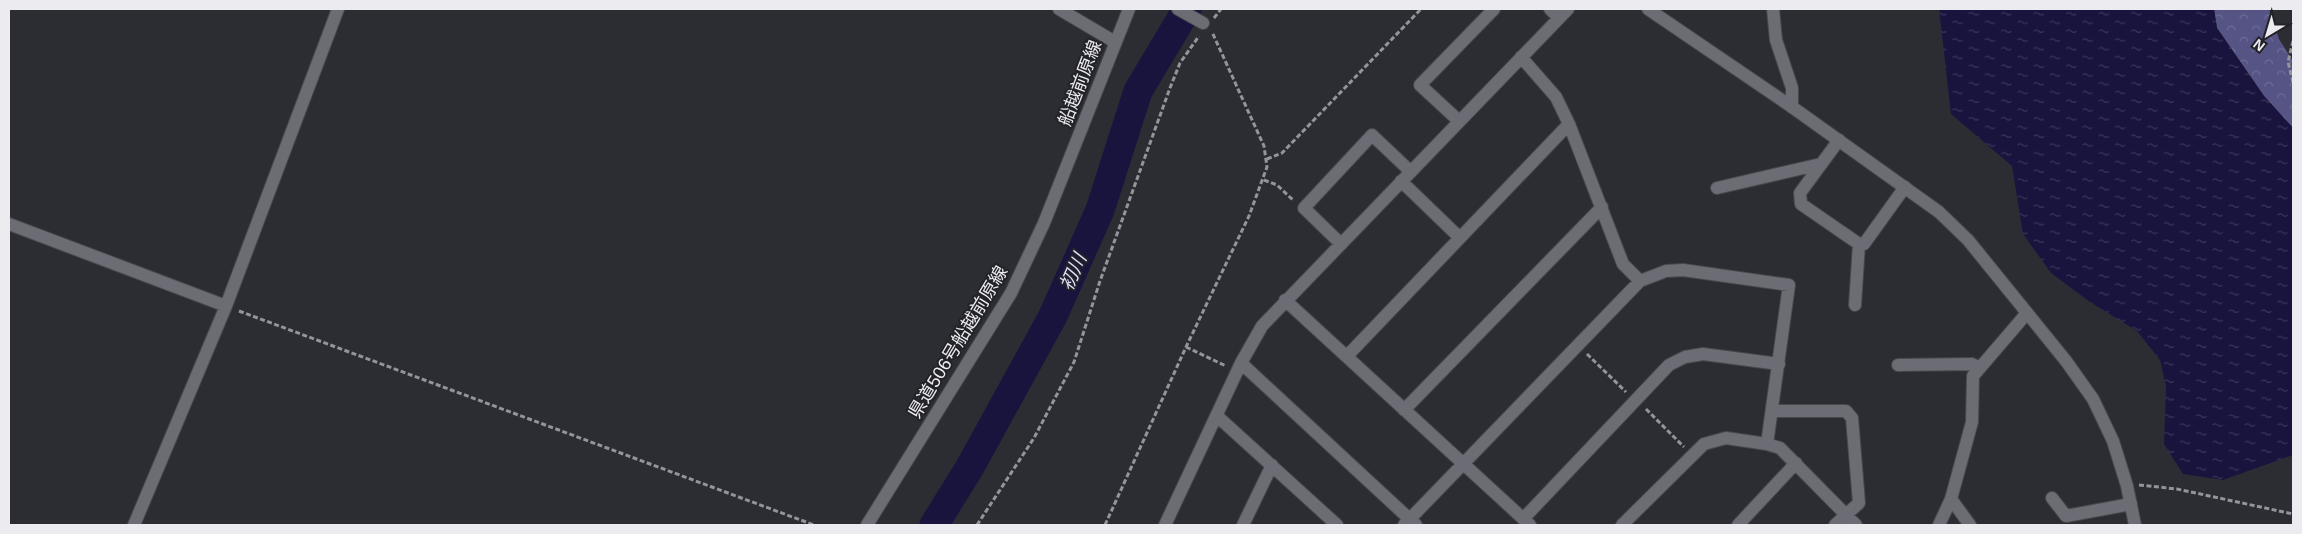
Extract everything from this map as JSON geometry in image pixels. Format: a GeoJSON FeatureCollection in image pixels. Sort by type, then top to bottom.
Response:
{"type":"FeatureCollection","features":[{"type":"Feature","properties":{"kind":"street"},"geometry":{"type":"LineString","coordinates":[[134,525],[226,306],[338,9]]}},
{"type":"Feature","properties":{"kind":"street"},"geometry":{"type":"LineString","coordinates":[[1059,9],[1115,42]]}},
{"type":"Feature","properties":{"kind":"street","name":"船越前原線"},"geometry":{"type":"LineString","coordinates":[[1066,170],[1115,42],[1130,9]]}},
{"type":"Feature","properties":{"kind":"street"},"geometry":{"type":"LineString","coordinates":[[1178,9],[1206,25]]}},
{"type":"Feature","properties":{"kind":"street"},"geometry":{"type":"LineString","coordinates":[[1459,121],[1420,85],[1494,9]]}},
{"type":"Feature","properties":{"kind":"street"},"geometry":{"type":"LineString","coordinates":[[1165,525],[1239,368],[1262,326],[1521,57],[1554,14],[1568,9]]}},
{"type":"Feature","properties":{"kind":"street"},"geometry":{"type":"LineString","coordinates":[[1648,9],[1905,187],[1939,212],[1968,240],[2066,361],[2093,399],[2113,441],[2127,486],[2135,525]]}},
{"type":"Feature","properties":{"kind":"street"},"geometry":{"type":"LineString","coordinates":[[1773,9],[1776,40],[1792,88],[1792,107]]}},
{"type":"Feature","properties":{"kind":"street"},"geometry":{"type":"LineString","coordinates":[[1521,57],[1556,97],[1569,124],[1624,264],[1628,272],[1640,281]]}},
{"type":"Feature","properties":{"kind":"street"},"geometry":{"type":"LineString","coordinates":[[1347,356],[1569,124]]}},
{"type":"Feature","properties":{"kind":"street"},"geometry":{"type":"LineString","coordinates":[[1340,243],[1304,208],[1372,135],[1410,171]]}},
{"type":"Feature","properties":{"kind":"street"},"geometry":{"type":"LineString","coordinates":[[1839,140],[1800,193],[1801,204],[1859,244],[1864,244],[1905,187]]}},
{"type":"Feature","properties":{"kind":"street"},"geometry":{"type":"LineString","coordinates":[[1717,188],[1821,164]]}},
{"type":"Feature","properties":{"kind":"street","name":"県道506号船越前原線"},"geometry":{"type":"LineString","coordinates":[[867,525],[1011,293],[1044,223],[1066,170]]}},
{"type":"Feature","properties":{"kind":"street"},"geometry":{"type":"LineString","coordinates":[[1401,181],[1459,237]]}},
{"type":"Feature","properties":{"kind":"street"},"geometry":{"type":"LineString","coordinates":[[1404,410],[1602,207]]}},
{"type":"Feature","properties":{"kind":"street"},"geometry":{"type":"LineString","coordinates":[[9,224],[226,306]]}},
{"type":"Feature","properties":{"kind":"street"},"geometry":{"type":"LineString","coordinates":[[1854,305],[1859,244]]}},
{"type":"Feature","properties":{"kind":"street"},"geometry":{"type":"LineString","coordinates":[[1239,368],[1410,523],[1464,464],[1640,281],[1666,271],[1683,270],[1789,286],[1767,444]]}},
{"type":"Feature","properties":{"kind":"street"},"geometry":{"type":"LineString","coordinates":[[1285,300],[1526,522],[1669,365],[1685,357],[1703,354],[1779,364]]}},
{"type":"Feature","properties":{"kind":"street"},"geometry":{"type":"LineString","coordinates":[[1939,525],[1951,499],[1972,422],[1973,376],[2027,313]]}},
{"type":"Feature","properties":{"kind":"street"},"geometry":{"type":"LineString","coordinates":[[1898,364],[1972,364],[1980,368]]}},
{"type":"Feature","properties":{"kind":"street"},"geometry":{"type":"LineString","coordinates":[[1773,411],[1846,411],[1852,418],[1859,503],[1835,525]]}},
{"type":"Feature","properties":{"kind":"street"},"geometry":{"type":"LineString","coordinates":[[1217,416],[1272,465],[1323,520],[1337,525]]}},
{"type":"Feature","properties":{"kind":"street"},"geometry":{"type":"LineString","coordinates":[[1622,525],[1704,444],[1726,438],[1767,444],[1780,448],[1856,525]]}},
{"type":"Feature","properties":{"kind":"street"},"geometry":{"type":"LineString","coordinates":[[1738,525],[1796,463]]}},
{"type":"Feature","properties":{"kind":"street"},"geometry":{"type":"LineString","coordinates":[[1243,525],[1272,465]]}},
{"type":"Feature","properties":{"kind":"street"},"geometry":{"type":"LineString","coordinates":[[2052,498],[2066,516],[2131,504]]}},
{"type":"Feature","properties":{"kind":"street"},"geometry":{"type":"LineString","coordinates":[[1951,499],[1970,525]]}},
{"type":"Feature","properties":{"kind":"path"},"geometry":{"type":"LineString","coordinates":[[977,525],[1034,438],[1074,362],[1100,281],[1180,62],[1206,25],[1221,9]]}},
{"type":"Feature","properties":{"kind":"path"},"geometry":{"type":"LineString","coordinates":[[1268,158],[1277,157],[1421,9]]}},
{"type":"Feature","properties":{"kind":"path"},"geometry":{"type":"LineString","coordinates":[[1106,525],[1266,180],[1268,158],[1264,146],[1213,33],[1206,25]]}},
{"type":"Feature","properties":{"kind":"path"},"geometry":{"type":"LineString","coordinates":[[2293,41],[2288,62],[2293,82]]}},
{"type":"Feature","properties":{"kind":"path"},"geometry":{"type":"LineString","coordinates":[[1266,180],[1273,183],[1304,208]]}},
{"type":"Feature","properties":{"kind":"path"},"geometry":{"type":"LineString","coordinates":[[226,306],[814,525]]}},
{"type":"Feature","properties":{"kind":"path"},"geometry":{"type":"LineString","coordinates":[[1188,348],[1239,368]]}},
{"type":"Feature","properties":{"kind":"path"},"geometry":{"type":"LineString","coordinates":[[2127,486],[2142,485],[2177,489],[2293,514]]}},
{"type":"Feature","properties":{"kind":"green space"},"geometry":{"type":"Polygon","coordinates":[[[2214,9],[2269,9],[2279,39],[2293,61],[2293,128],[2264,96],[2217,28],[2214,9]]]}},
{"type":"Feature","properties":{"kind":"water"},"geometry":{"type":"Polygon","coordinates":[[[1939,9],[2214,9],[2217,28],[2264,96],[2293,128],[2293,455],[2223,480],[2183,474],[2164,444],[2166,387],[2160,360],[2137,331],[2090,302],[2051,273],[2023,234],[2012,166],[1951,114],[1939,9]]]}},
{"type":"Feature","properties":{"kind":"waterway","name":"初川"},"geometry":{"type":"LineString","coordinates":[[934,525],[970,467],[1053,316],[1100,210],[1138,91],[1187,9]]}}]}
